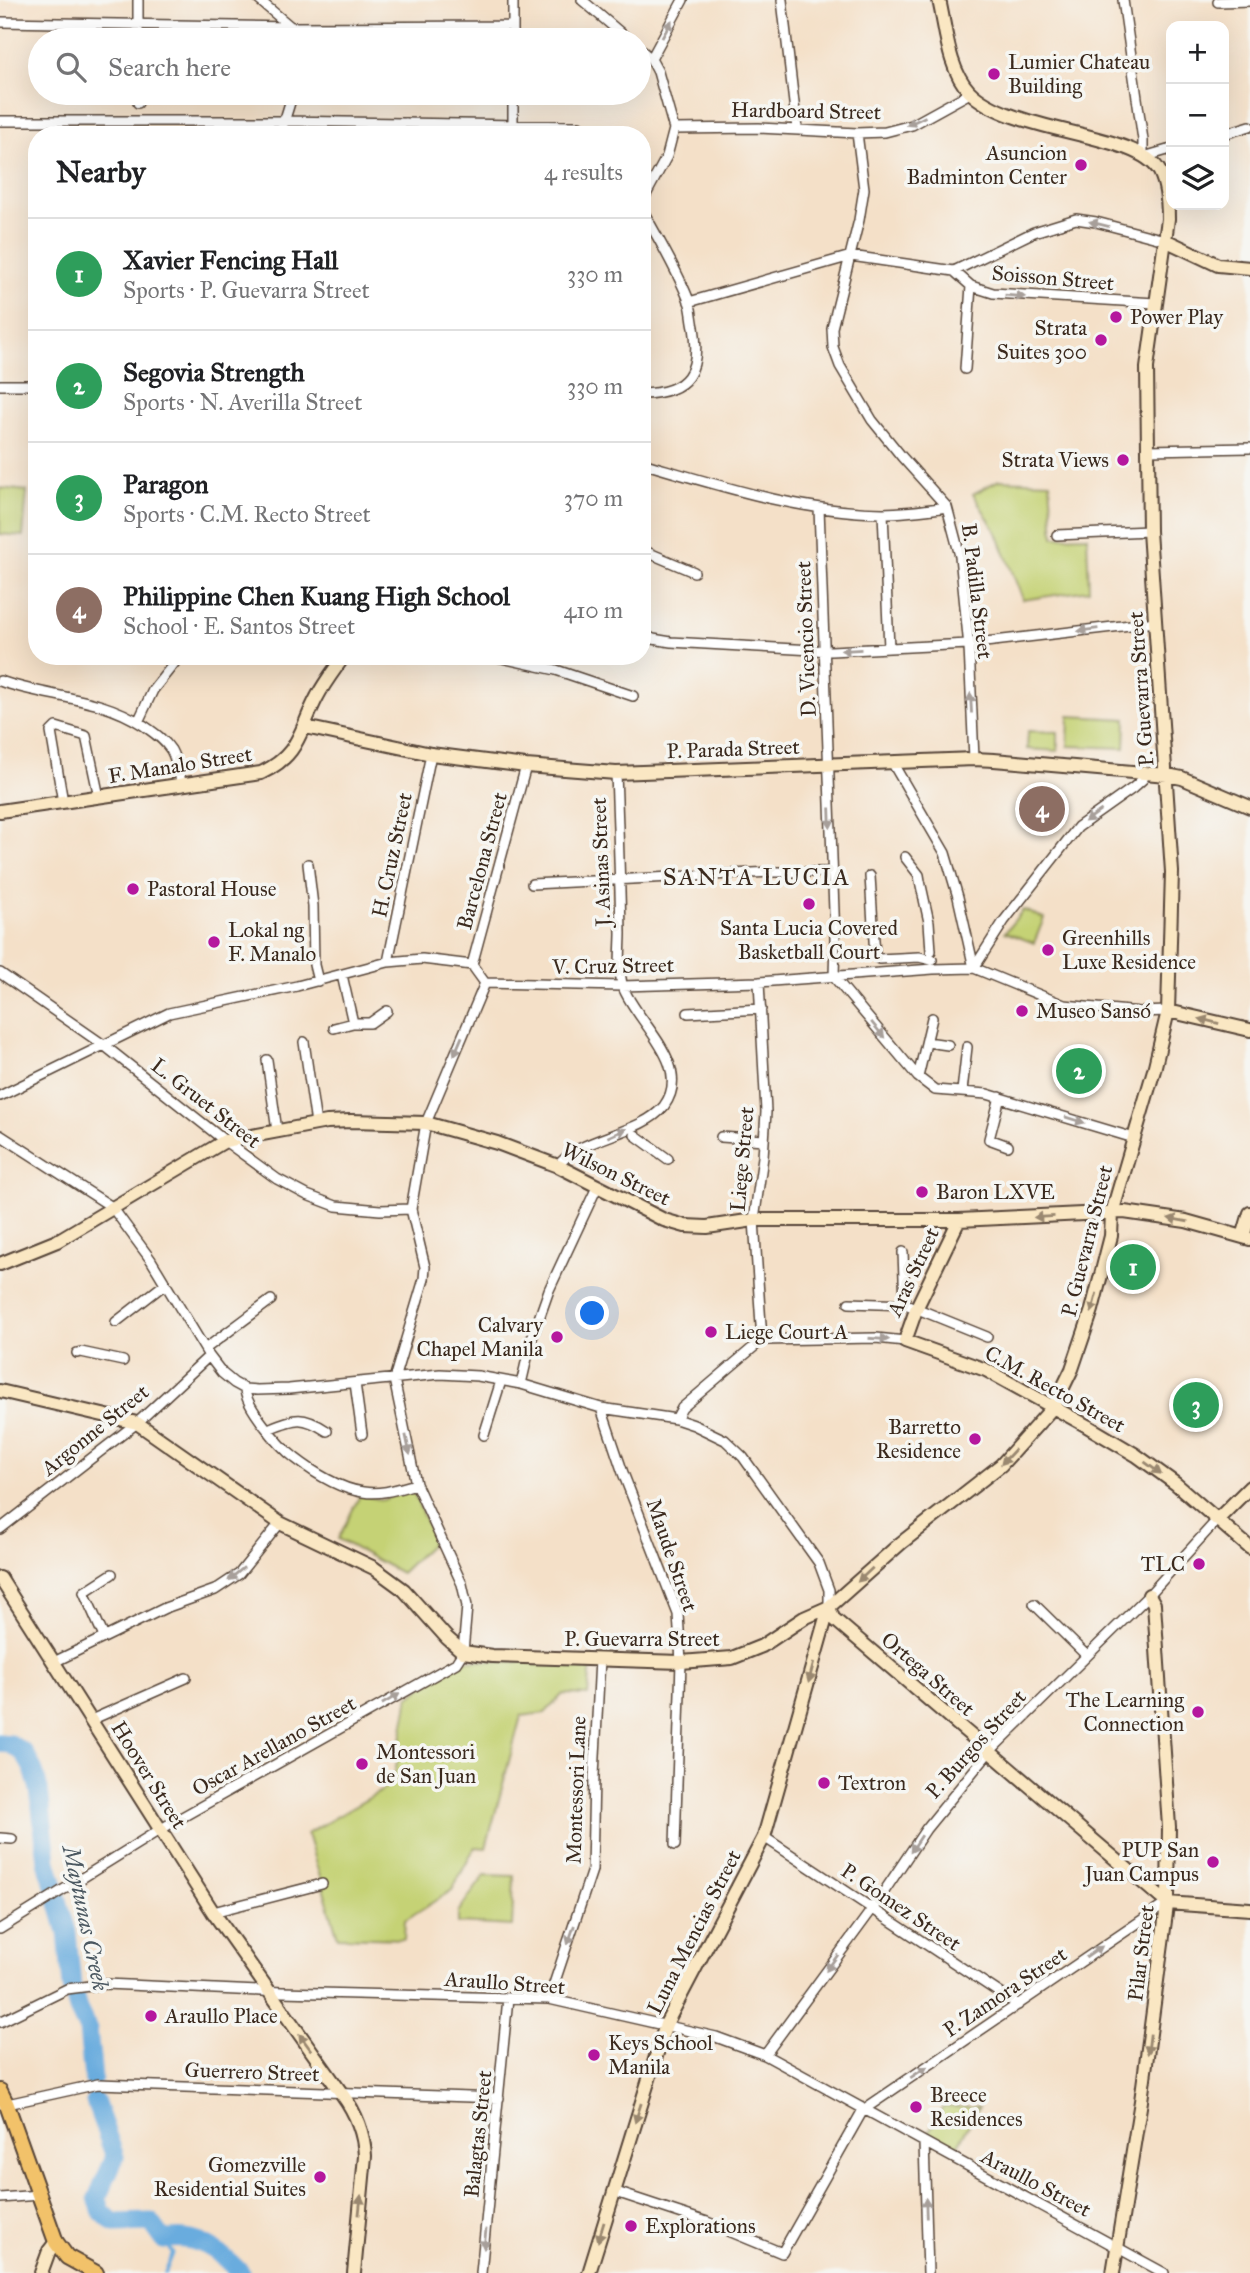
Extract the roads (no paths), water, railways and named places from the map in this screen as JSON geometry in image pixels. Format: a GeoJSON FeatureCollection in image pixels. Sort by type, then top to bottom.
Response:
{"type":"FeatureCollection","features":[{"type":"Feature","properties":{"kind":"main road"},"geometry":{"type":"LineString","coordinates":[[939,0],[956,68],[970,93],[1010,116],[1145,155]]}},
{"type":"Feature","properties":{"kind":"main road","name":"P. Guevarra Street"},"geometry":{"type":"LineString","coordinates":[[463,1652],[492,1656],[681,1662],[733,1658],[762,1646],[804,1618],[829,1607],[901,1543],[1001,1465],[1054,1406],[1072,1369],[1092,1310],[1111,1236],[1112,1213],[1154,1070],[1168,1011],[1172,870],[1149,531],[1147,368],[1168,219],[1166,190],[1160,172],[1145,155]]}},
{"type":"Feature","properties":{"kind":"main road"},"geometry":{"type":"LineString","coordinates":[[1166,240],[1218,264],[1250,268]]}},
{"type":"Feature","properties":{"kind":"main road","name":"F. Manalo Street"},"geometry":{"type":"LineString","coordinates":[[0,811],[261,774],[276,766],[295,747],[316,698],[339,665]]}},
{"type":"Feature","properties":{"kind":"main road","name":"P. Parada Street"},"geometry":{"type":"LineString","coordinates":[[305,727],[431,754],[526,766],[616,772],[974,759],[1167,775],[1182,778],[1250,807]]}},
{"type":"Feature","properties":{"kind":"main road","name":"V. Cruz Street"},"geometry":{"type":"LineString","coordinates":[[1168,1011],[1250,1030]]}},
{"type":"Feature","properties":{"kind":"main road","name":"Wilson Street"},"geometry":{"type":"LineString","coordinates":[[0,1264],[57,1241],[225,1141],[316,1124],[351,1121],[426,1124],[497,1143],[558,1166],[664,1220],[685,1226],[706,1227],[754,1220],[959,1220],[1112,1213],[1186,1222],[1246,1238]]}},
{"type":"Feature","properties":{"kind":"main road"},"geometry":{"type":"LineString","coordinates":[[1246,1238],[1250,1213]]}},
{"type":"Feature","properties":{"kind":"main road","name":"Aras Street"},"geometry":{"type":"LineString","coordinates":[[905,1341],[911,1306],[959,1220]]}},
{"type":"Feature","properties":{"kind":"main road","name":"C.M. Recto Street"},"geometry":{"type":"LineString","coordinates":[[905,1341],[986,1370],[1054,1406],[1136,1455],[1176,1484],[1250,1548]]}},
{"type":"Feature","properties":{"kind":"main road"},"geometry":{"type":"LineString","coordinates":[[0,1391],[137,1423],[280,1523],[374,1568],[404,1590],[463,1652]]}},
{"type":"Feature","properties":{"kind":"main road","name":"P. Burgos Street"},"geometry":{"type":"LineString","coordinates":[[1217,1520],[1250,1487]]}},
{"type":"Feature","properties":{"kind":"main road","name":"Hoover Street"},"geometry":{"type":"LineString","coordinates":[[0,1578],[213,1912],[356,2117],[364,2145],[354,2273]]}},
{"type":"Feature","properties":{"kind":"main road","name":"Pilar Street"},"geometry":{"type":"LineString","coordinates":[[1113,2273],[1141,2101],[1167,1903],[1169,1838],[1164,1743],[1154,1604],[1149,1595]]}},
{"type":"Feature","properties":{"kind":"main road","name":"Ortega Street"},"geometry":{"type":"LineString","coordinates":[[829,1607],[833,1618],[1167,1903]]}},
{"type":"Feature","properties":{"kind":"main road","name":"Luna Mencias Street"},"geometry":{"type":"LineString","coordinates":[[589,2273],[666,2024],[764,1837],[829,1607]]}},
{"type":"Feature","properties":{"kind":"main road"},"geometry":{"type":"LineString","coordinates":[[1167,1903],[1250,1909]]}},
{"type":"Feature","properties":{"kind":"main road"},"geometry":{"type":"LineString","coordinates":[[0,2091],[56,2242],[66,2257],[96,2273]]}},
{"type":"Feature","properties":{"kind":"main road"},"geometry":{"type":"LineString","coordinates":[[41,2273],[49,2251],[56,2242]]}},
{"type":"Feature","properties":{"kind":"street"},"geometry":{"type":"LineString","coordinates":[[138,0],[139,28]]}},
{"type":"Feature","properties":{"kind":"street"},"geometry":{"type":"LineString","coordinates":[[259,0],[290,27]]}},
{"type":"Feature","properties":{"kind":"street"},"geometry":{"type":"LineString","coordinates":[[0,22],[290,27],[513,26],[513,0]]}},
{"type":"Feature","properties":{"kind":"street"},"geometry":{"type":"LineString","coordinates":[[582,0],[615,28]]}},
{"type":"Feature","properties":{"kind":"street"},"geometry":{"type":"LineString","coordinates":[[651,188],[667,156],[674,129],[658,72],[651,59],[683,0]]}},
{"type":"Feature","properties":{"kind":"street"},"geometry":{"type":"LineString","coordinates":[[782,0],[797,129]]}},
{"type":"Feature","properties":{"kind":"street"},"geometry":{"type":"LineString","coordinates":[[1123,0],[1145,155],[1166,150]]}},
{"type":"Feature","properties":{"kind":"street"},"geometry":{"type":"LineString","coordinates":[[1217,2],[1250,1]]}},
{"type":"Feature","properties":{"kind":"street","name":"Hardboard Street"},"geometry":{"type":"LineString","coordinates":[[674,129],[885,132],[912,125],[970,93]]}},
{"type":"Feature","properties":{"kind":"street"},"geometry":{"type":"LineString","coordinates":[[283,126],[290,105]]}},
{"type":"Feature","properties":{"kind":"street"},"geometry":{"type":"LineString","coordinates":[[513,105],[513,124]]}},
{"type":"Feature","properties":{"kind":"street"},"geometry":{"type":"LineString","coordinates":[[0,121],[285,121],[579,126]]}},
{"type":"Feature","properties":{"kind":"street"},"geometry":{"type":"LineString","coordinates":[[157,122],[157,126]]}},
{"type":"Feature","properties":{"kind":"street"},"geometry":{"type":"LineString","coordinates":[[1229,132],[1250,126]]}},
{"type":"Feature","properties":{"kind":"street","name":"B. Padilla Street"},"geometry":{"type":"LineString","coordinates":[[857,133],[864,189],[851,256],[832,328],[833,347],[840,366],[872,420],[947,507],[960,556],[974,759]]}},
{"type":"Feature","properties":{"kind":"street"},"geometry":{"type":"LineString","coordinates":[[690,302],[851,256],[954,271],[1034,232],[1076,219],[1166,240]]}},
{"type":"Feature","properties":{"kind":"street"},"geometry":{"type":"LineString","coordinates":[[651,226],[690,302],[696,339],[696,361],[688,378],[674,390],[651,393]]}},
{"type":"Feature","properties":{"kind":"street","name":"Soisson Street"},"geometry":{"type":"LineString","coordinates":[[954,271],[971,286],[993,293],[1155,303]]}},
{"type":"Feature","properties":{"kind":"street"},"geometry":{"type":"LineString","coordinates":[[965,369],[971,286]]}},
{"type":"Feature","properties":{"kind":"street"},"geometry":{"type":"LineString","coordinates":[[0,385],[28,384]]}},
{"type":"Feature","properties":{"kind":"street"},"geometry":{"type":"LineString","coordinates":[[1148,450],[1250,448]]}},
{"type":"Feature","properties":{"kind":"street"},"geometry":{"type":"LineString","coordinates":[[651,466],[745,492],[818,508],[883,513],[947,507]]}},
{"type":"Feature","properties":{"kind":"street","name":"D. Vicencio Street"},"geometry":{"type":"LineString","coordinates":[[818,508],[825,651],[834,977]]}},
{"type":"Feature","properties":{"kind":"street"},"geometry":{"type":"LineString","coordinates":[[883,513],[889,648]]}},
{"type":"Feature","properties":{"kind":"street"},"geometry":{"type":"LineString","coordinates":[[1057,534],[1149,531]]}},
{"type":"Feature","properties":{"kind":"street"},"geometry":{"type":"LineString","coordinates":[[651,554],[694,572]]}},
{"type":"Feature","properties":{"kind":"street"},"geometry":{"type":"LineString","coordinates":[[651,637],[662,642],[825,651],[968,645],[1156,622]]}},
{"type":"Feature","properties":{"kind":"street"},"geometry":{"type":"LineString","coordinates":[[138,722],[153,690],[173,665]]}},
{"type":"Feature","properties":{"kind":"street"},"geometry":{"type":"LineString","coordinates":[[534,665],[633,696]]}},
{"type":"Feature","properties":{"kind":"street"},"geometry":{"type":"LineString","coordinates":[[0,681],[91,701],[138,722],[169,747],[183,786]]}},
{"type":"Feature","properties":{"kind":"street"},"geometry":{"type":"LineString","coordinates":[[63,802],[51,732],[55,727],[86,736],[99,797]]}},
{"type":"Feature","properties":{"kind":"street","name":"H. Cruz Street"},"geometry":{"type":"LineString","coordinates":[[388,962],[431,754]]}},
{"type":"Feature","properties":{"kind":"street"},"geometry":{"type":"LineString","coordinates":[[892,762],[945,853],[974,968]]}},
{"type":"Feature","properties":{"kind":"street","name":"Barcelona Street"},"geometry":{"type":"LineString","coordinates":[[472,965],[526,766]]}},
{"type":"Feature","properties":{"kind":"street","name":"J. Asinas Street"},"geometry":{"type":"LineString","coordinates":[[616,772],[622,986]]}},
{"type":"Feature","properties":{"kind":"street"},"geometry":{"type":"LineString","coordinates":[[974,968],[1004,921],[1078,827],[1133,788],[1145,774]]}},
{"type":"Feature","properties":{"kind":"street"},"geometry":{"type":"LineString","coordinates":[[870,876],[875,956],[880,960],[931,955],[929,922],[919,875],[905,857]]}},
{"type":"Feature","properties":{"kind":"street"},"geometry":{"type":"LineString","coordinates":[[308,864],[314,950],[320,980]]}},
{"type":"Feature","properties":{"kind":"street"},"geometry":{"type":"LineString","coordinates":[[532,884],[832,872]]}},
{"type":"Feature","properties":{"kind":"street"},"geometry":{"type":"LineString","coordinates":[[0,1096],[169,1013],[342,975],[388,962],[422,959],[472,965],[485,983],[426,1124],[411,1209],[425,1267],[424,1279],[394,1379],[416,1484],[462,1584],[467,1606],[463,1652]]}},
{"type":"Feature","properties":{"kind":"street","name":"V. Cruz Street"},"geometry":{"type":"LineString","coordinates":[[485,983],[622,986],[759,982],[974,968],[1064,1005],[1140,1012],[1168,1011]]}},
{"type":"Feature","properties":{"kind":"street","name":"L. Gruet Street"},"geometry":{"type":"LineString","coordinates":[[0,973],[105,1046],[277,1179],[336,1206],[380,1210],[411,1209]]}},
{"type":"Feature","properties":{"kind":"street"},"geometry":{"type":"LineString","coordinates":[[342,975],[353,1023]]}},
{"type":"Feature","properties":{"kind":"street"},"geometry":{"type":"LineString","coordinates":[[834,977],[918,1077],[935,1090],[1000,1097],[1134,1138]]}},
{"type":"Feature","properties":{"kind":"street","name":"Liege Street"},"geometry":{"type":"LineString","coordinates":[[759,982],[766,1112],[754,1220],[762,1340]]}},
{"type":"Feature","properties":{"kind":"street"},"geometry":{"type":"LineString","coordinates":[[558,1166],[578,1151],[652,1117],[665,1104],[673,1082],[670,1064],[622,986]]}},
{"type":"Feature","properties":{"kind":"street"},"geometry":{"type":"LineString","coordinates":[[688,1013],[761,1009]]}},
{"type":"Feature","properties":{"kind":"street"},"geometry":{"type":"LineString","coordinates":[[334,1028],[353,1023],[370,1023],[387,1011]]}},
{"type":"Feature","properties":{"kind":"street"},"geometry":{"type":"LineString","coordinates":[[918,1077],[932,1018]]}},
{"type":"Feature","properties":{"kind":"street"},"geometry":{"type":"LineString","coordinates":[[304,1042],[316,1124]]}},
{"type":"Feature","properties":{"kind":"street"},"geometry":{"type":"LineString","coordinates":[[927,1042],[948,1045]]}},
{"type":"Feature","properties":{"kind":"street"},"geometry":{"type":"LineString","coordinates":[[962,1091],[967,1047]]}},
{"type":"Feature","properties":{"kind":"street"},"geometry":{"type":"LineString","coordinates":[[267,1060],[277,1131]]}},
{"type":"Feature","properties":{"kind":"street"},"geometry":{"type":"LineString","coordinates":[[1000,1097],[989,1139],[1008,1146]]}},
{"type":"Feature","properties":{"kind":"street"},"geometry":{"type":"LineString","coordinates":[[0,1135],[112,1208],[165,1284],[207,1353],[222,1373],[245,1389],[289,1389],[440,1374],[478,1376],[521,1384],[601,1408],[676,1419],[725,1440],[743,1457],[819,1563],[829,1590],[829,1607]]}},
{"type":"Feature","properties":{"kind":"street"},"geometry":{"type":"LineString","coordinates":[[635,1135],[668,1159]]}},
{"type":"Feature","properties":{"kind":"street"},"geometry":{"type":"LineString","coordinates":[[721,1137],[764,1140]]}},
{"type":"Feature","properties":{"kind":"street"},"geometry":{"type":"LineString","coordinates":[[521,1384],[530,1341],[549,1290],[598,1185]]}},
{"type":"Feature","properties":{"kind":"street"},"geometry":{"type":"LineString","coordinates":[[903,1252],[911,1306]]}},
{"type":"Feature","properties":{"kind":"street"},"geometry":{"type":"LineString","coordinates":[[116,1322],[165,1284]]}},
{"type":"Feature","properties":{"kind":"street","name":"Argonne Street"},"geometry":{"type":"LineString","coordinates":[[0,1529],[137,1423],[207,1353],[271,1300]]}},
{"type":"Feature","properties":{"kind":"street"},"geometry":{"type":"LineString","coordinates":[[849,1303],[911,1306],[987,1337]]}},
{"type":"Feature","properties":{"kind":"street","name":"C.M. Recto Street"},"geometry":{"type":"LineString","coordinates":[[762,1340],[876,1338],[905,1341]]}},
{"type":"Feature","properties":{"kind":"street"},"geometry":{"type":"LineString","coordinates":[[676,1419],[682,1408],[762,1340]]}},
{"type":"Feature","properties":{"kind":"street"},"geometry":{"type":"LineString","coordinates":[[77,1353],[123,1361]]}},
{"type":"Feature","properties":{"kind":"street"},"geometry":{"type":"LineString","coordinates":[[484,1436],[501,1381]]}},
{"type":"Feature","properties":{"kind":"street"},"geometry":{"type":"LineString","coordinates":[[355,1383],[362,1434]]}},
{"type":"Feature","properties":{"kind":"street"},"geometry":{"type":"LineString","coordinates":[[245,1389],[248,1402],[294,1457],[334,1482],[360,1492],[381,1493],[416,1484]]}},
{"type":"Feature","properties":{"kind":"street","name":"Maude Street"},"geometry":{"type":"LineString","coordinates":[[601,1408],[678,1615],[681,1662],[675,1845]]}},
{"type":"Feature","properties":{"kind":"street"},"geometry":{"type":"LineString","coordinates":[[268,1429],[286,1422],[308,1419],[327,1431]]}},
{"type":"Feature","properties":{"kind":"street","name":"P. Burgos Street"},"geometry":{"type":"LineString","coordinates":[[765,2055],[873,1908],[926,1829],[989,1752],[1149,1595],[1217,1520]]}},
{"type":"Feature","properties":{"kind":"street"},"geometry":{"type":"LineString","coordinates":[[54,1662],[165,1608],[215,1590],[239,1574],[280,1523]]}},
{"type":"Feature","properties":{"kind":"street"},"geometry":{"type":"LineString","coordinates":[[104,1637],[84,1592],[86,1588],[111,1573]]}},
{"type":"Feature","properties":{"kind":"street"},"geometry":{"type":"LineString","coordinates":[[1034,1604],[1087,1656]]}},
{"type":"Feature","properties":{"kind":"street","name":"Oscar Arellano Street"},"geometry":{"type":"LineString","coordinates":[[0,1929],[160,1829],[456,1663],[463,1652]]}},
{"type":"Feature","properties":{"kind":"street","name":"Montessori Lane"},"geometry":{"type":"LineString","coordinates":[[549,2000],[592,1870],[600,1659]]}},
{"type":"Feature","properties":{"kind":"street"},"geometry":{"type":"LineString","coordinates":[[91,1720],[186,1678]]}},
{"type":"Feature","properties":{"kind":"street","name":"P. Gomez Street"},"geometry":{"type":"LineString","coordinates":[[764,1837],[1018,2005]]}},
{"type":"Feature","properties":{"kind":"street"},"geometry":{"type":"LineString","coordinates":[[0,1838],[12,1839]]}},
{"type":"Feature","properties":{"kind":"street"},"geometry":{"type":"LineString","coordinates":[[213,1912],[322,1884]]}},
{"type":"Feature","properties":{"kind":"street","name":"P. Zamora Street"},"geometry":{"type":"LineString","coordinates":[[863,2110],[1167,1903]]}},
{"type":"Feature","properties":{"kind":"street","name":"Araullo Street"},"geometry":{"type":"LineString","coordinates":[[0,2022],[66,1989],[106,1984],[268,1992],[549,2000],[666,2024],[716,2037],[765,2055],[1164,2273]]}},
{"type":"Feature","properties":{"kind":"street","name":"Balagtas Street"},"geometry":{"type":"LineString","coordinates":[[481,2273],[509,1998]]}},
{"type":"Feature","properties":{"kind":"street","name":"Guerrero Street"},"geometry":{"type":"LineString","coordinates":[[4,2105],[99,2084],[499,2098]]}},
{"type":"Feature","properties":{"kind":"street"},"geometry":{"type":"LineString","coordinates":[[613,2192],[707,2222],[782,2253],[863,2110]]}},
{"type":"Feature","properties":{"kind":"street"},"geometry":{"type":"LineString","coordinates":[[924,2142],[928,2273]]}},
{"type":"Feature","properties":{"kind":"street"},"geometry":{"type":"LineString","coordinates":[[0,2198],[39,2195]]}},
{"type":"Feature","properties":{"kind":"waterway","name":"Maytunas Creek"},"geometry":{"type":"LineString","coordinates":[[0,1743],[10,1744],[24,1753],[33,1769],[39,1789],[47,1861],[67,1932],[72,1987],[88,2030],[93,2078]]}},
{"type":"Feature","properties":{"kind":"waterway","name":"Maytunas Creek"},"geometry":{"type":"LineString","coordinates":[[95,2101],[115,2157],[97,2198],[102,2212],[114,2223],[151,2222],[164,2240],[187,2239],[207,2246],[241,2273]]}},
{"type":"Feature","properties":{"kind":"waterway","name":"Maytunas Creek"},"geometry":{"type":"LineString","coordinates":[[164,2240],[173,2253],[165,2273]]}},
{"type":"Feature","properties":{"kind":"place","name":"Lumier Chateau Building"},"geometry":{"type":"Point","coordinates":[994,74]}},
{"type":"Feature","properties":{"kind":"place","name":"Asuncion Badminton Center"},"geometry":{"type":"Point","coordinates":[1081,165]}},
{"type":"Feature","properties":{"kind":"place","name":"Power Play"},"geometry":{"type":"Point","coordinates":[1116,317]}},
{"type":"Feature","properties":{"kind":"place","name":"Strata Suites 300"},"geometry":{"type":"Point","coordinates":[1101,340]}},
{"type":"Feature","properties":{"kind":"place","name":"Strata Views"},"geometry":{"type":"Point","coordinates":[1123,460]}},
{"type":"Feature","properties":{"kind":"place","name":"Philippine Chen Kuang High School"},"geometry":{"type":"Point","coordinates":[1042,809]}},
{"type":"Feature","properties":{"kind":"place","name":"Pastoral House"},"geometry":{"type":"Point","coordinates":[133,889]}},
{"type":"Feature","properties":{"kind":"place","name":"Santa Lucia Covered Basketball Court"},"geometry":{"type":"Point","coordinates":[809,904]}},
{"type":"Feature","properties":{"kind":"place","name":"Lokal ng F. Manalo"},"geometry":{"type":"Point","coordinates":[214,942]}},
{"type":"Feature","properties":{"kind":"place","name":"Greenhills Luxe Residence"},"geometry":{"type":"Point","coordinates":[1048,950]}},
{"type":"Feature","properties":{"kind":"place","name":"Museo Sansó"},"geometry":{"type":"Point","coordinates":[1022,1011]}},
{"type":"Feature","properties":{"kind":"place","name":"Segovia Strength"},"geometry":{"type":"Point","coordinates":[1079,1071]}},
{"type":"Feature","properties":{"kind":"place","name":"Baron LXVE"},"geometry":{"type":"Point","coordinates":[922,1192]}},
{"type":"Feature","properties":{"kind":"place","name":"Xavier Fencing Hall"},"geometry":{"type":"Point","coordinates":[1133,1267]}},
{"type":"Feature","properties":{"kind":"place","name":"Liege Court A"},"geometry":{"type":"Point","coordinates":[711,1332]}},
{"type":"Feature","properties":{"kind":"place","name":"Calvary Chapel Manila"},"geometry":{"type":"Point","coordinates":[557,1337]}},
{"type":"Feature","properties":{"kind":"place","name":"Paragon"},"geometry":{"type":"Point","coordinates":[1196,1405]}},
{"type":"Feature","properties":{"kind":"place","name":"Barretto Residence"},"geometry":{"type":"Point","coordinates":[975,1439]}},
{"type":"Feature","properties":{"kind":"place","name":"TLC"},"geometry":{"type":"Point","coordinates":[1199,1564]}},
{"type":"Feature","properties":{"kind":"place","name":"The Learning Connection"},"geometry":{"type":"Point","coordinates":[1198,1712]}},
{"type":"Feature","properties":{"kind":"place","name":"Montessori de San Juan"},"geometry":{"type":"Point","coordinates":[362,1764]}},
{"type":"Feature","properties":{"kind":"place","name":"Textron"},"geometry":{"type":"Point","coordinates":[824,1783]}},
{"type":"Feature","properties":{"kind":"place","name":"PUP San Juan Campus"},"geometry":{"type":"Point","coordinates":[1213,1862]}},
{"type":"Feature","properties":{"kind":"place","name":"Araullo Place"},"geometry":{"type":"Point","coordinates":[151,2016]}},
{"type":"Feature","properties":{"kind":"place","name":"Keys School Manila"},"geometry":{"type":"Point","coordinates":[594,2055]}},
{"type":"Feature","properties":{"kind":"place","name":"Breece Residences"},"geometry":{"type":"Point","coordinates":[916,2107]}},
{"type":"Feature","properties":{"kind":"place","name":"Gomezville Residential Suites"},"geometry":{"type":"Point","coordinates":[320,2177]}},
{"type":"Feature","properties":{"kind":"place","name":"Explorations"},"geometry":{"type":"Point","coordinates":[631,2226]}},
{"type":"Feature","properties":{"kind":"district","name":"SANTA LUCIA"},"geometry":{"type":"Point","coordinates":[757,877]}}]}
